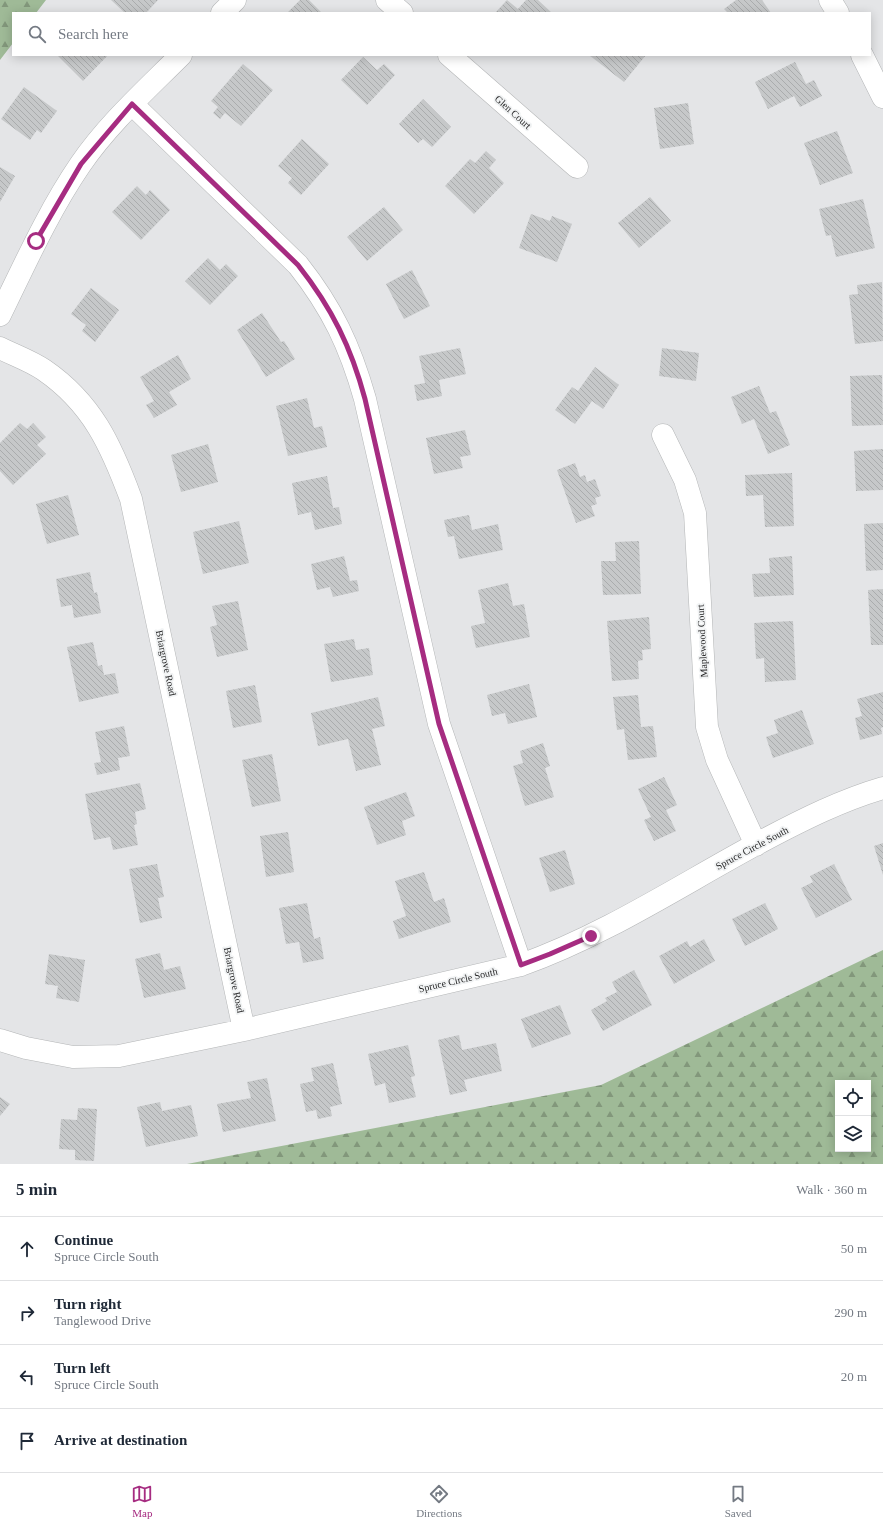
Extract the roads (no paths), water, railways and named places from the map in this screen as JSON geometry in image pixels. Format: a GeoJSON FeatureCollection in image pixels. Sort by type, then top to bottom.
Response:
{"type":"FeatureCollection","features":[{"type":"Feature","properties":{"kind":"street"},"geometry":{"type":"LineString","coordinates":[[223,12],[235,0]]}},
{"type":"Feature","properties":{"kind":"street"},"geometry":{"type":"LineString","coordinates":[[387,0],[401,12]]}},
{"type":"Feature","properties":{"kind":"street"},"geometry":{"type":"LineString","coordinates":[[830,0],[837,12]]}},
{"type":"Feature","properties":{"kind":"street"},"geometry":{"type":"LineString","coordinates":[[0,315],[36,241],[81,164],[132,104],[180,56]]}},
{"type":"Feature","properties":{"kind":"street","name":"Glen Court"},"geometry":{"type":"LineString","coordinates":[[450,56],[577,167]]}},
{"type":"Feature","properties":{"kind":"street"},"geometry":{"type":"LineString","coordinates":[[862,56],[883,97]]}},
{"type":"Feature","properties":{"kind":"street"},"geometry":{"type":"LineString","coordinates":[[132,104],[298,265],[316,286],[335,318],[355,362],[365,399],[439,724],[521,965]]}},
{"type":"Feature","properties":{"kind":"street","name":"Briargrove Road"},"geometry":{"type":"LineString","coordinates":[[0,348],[43,370],[76,397],[94,418],[108,443],[128,491],[244,1030]]}},
{"type":"Feature","properties":{"kind":"street","name":"Maplewood Court"},"geometry":{"type":"LineString","coordinates":[[663,435],[685,480],[695,513],[707,726],[717,760],[756,845]]}},
{"type":"Feature","properties":{"kind":"street","name":"Spruce Circle South"},"geometry":{"type":"LineString","coordinates":[[0,1040],[26,1048],[73,1057],[119,1056],[244,1030],[521,965],[591,936],[756,845],[842,802],[883,788]]}}]}
